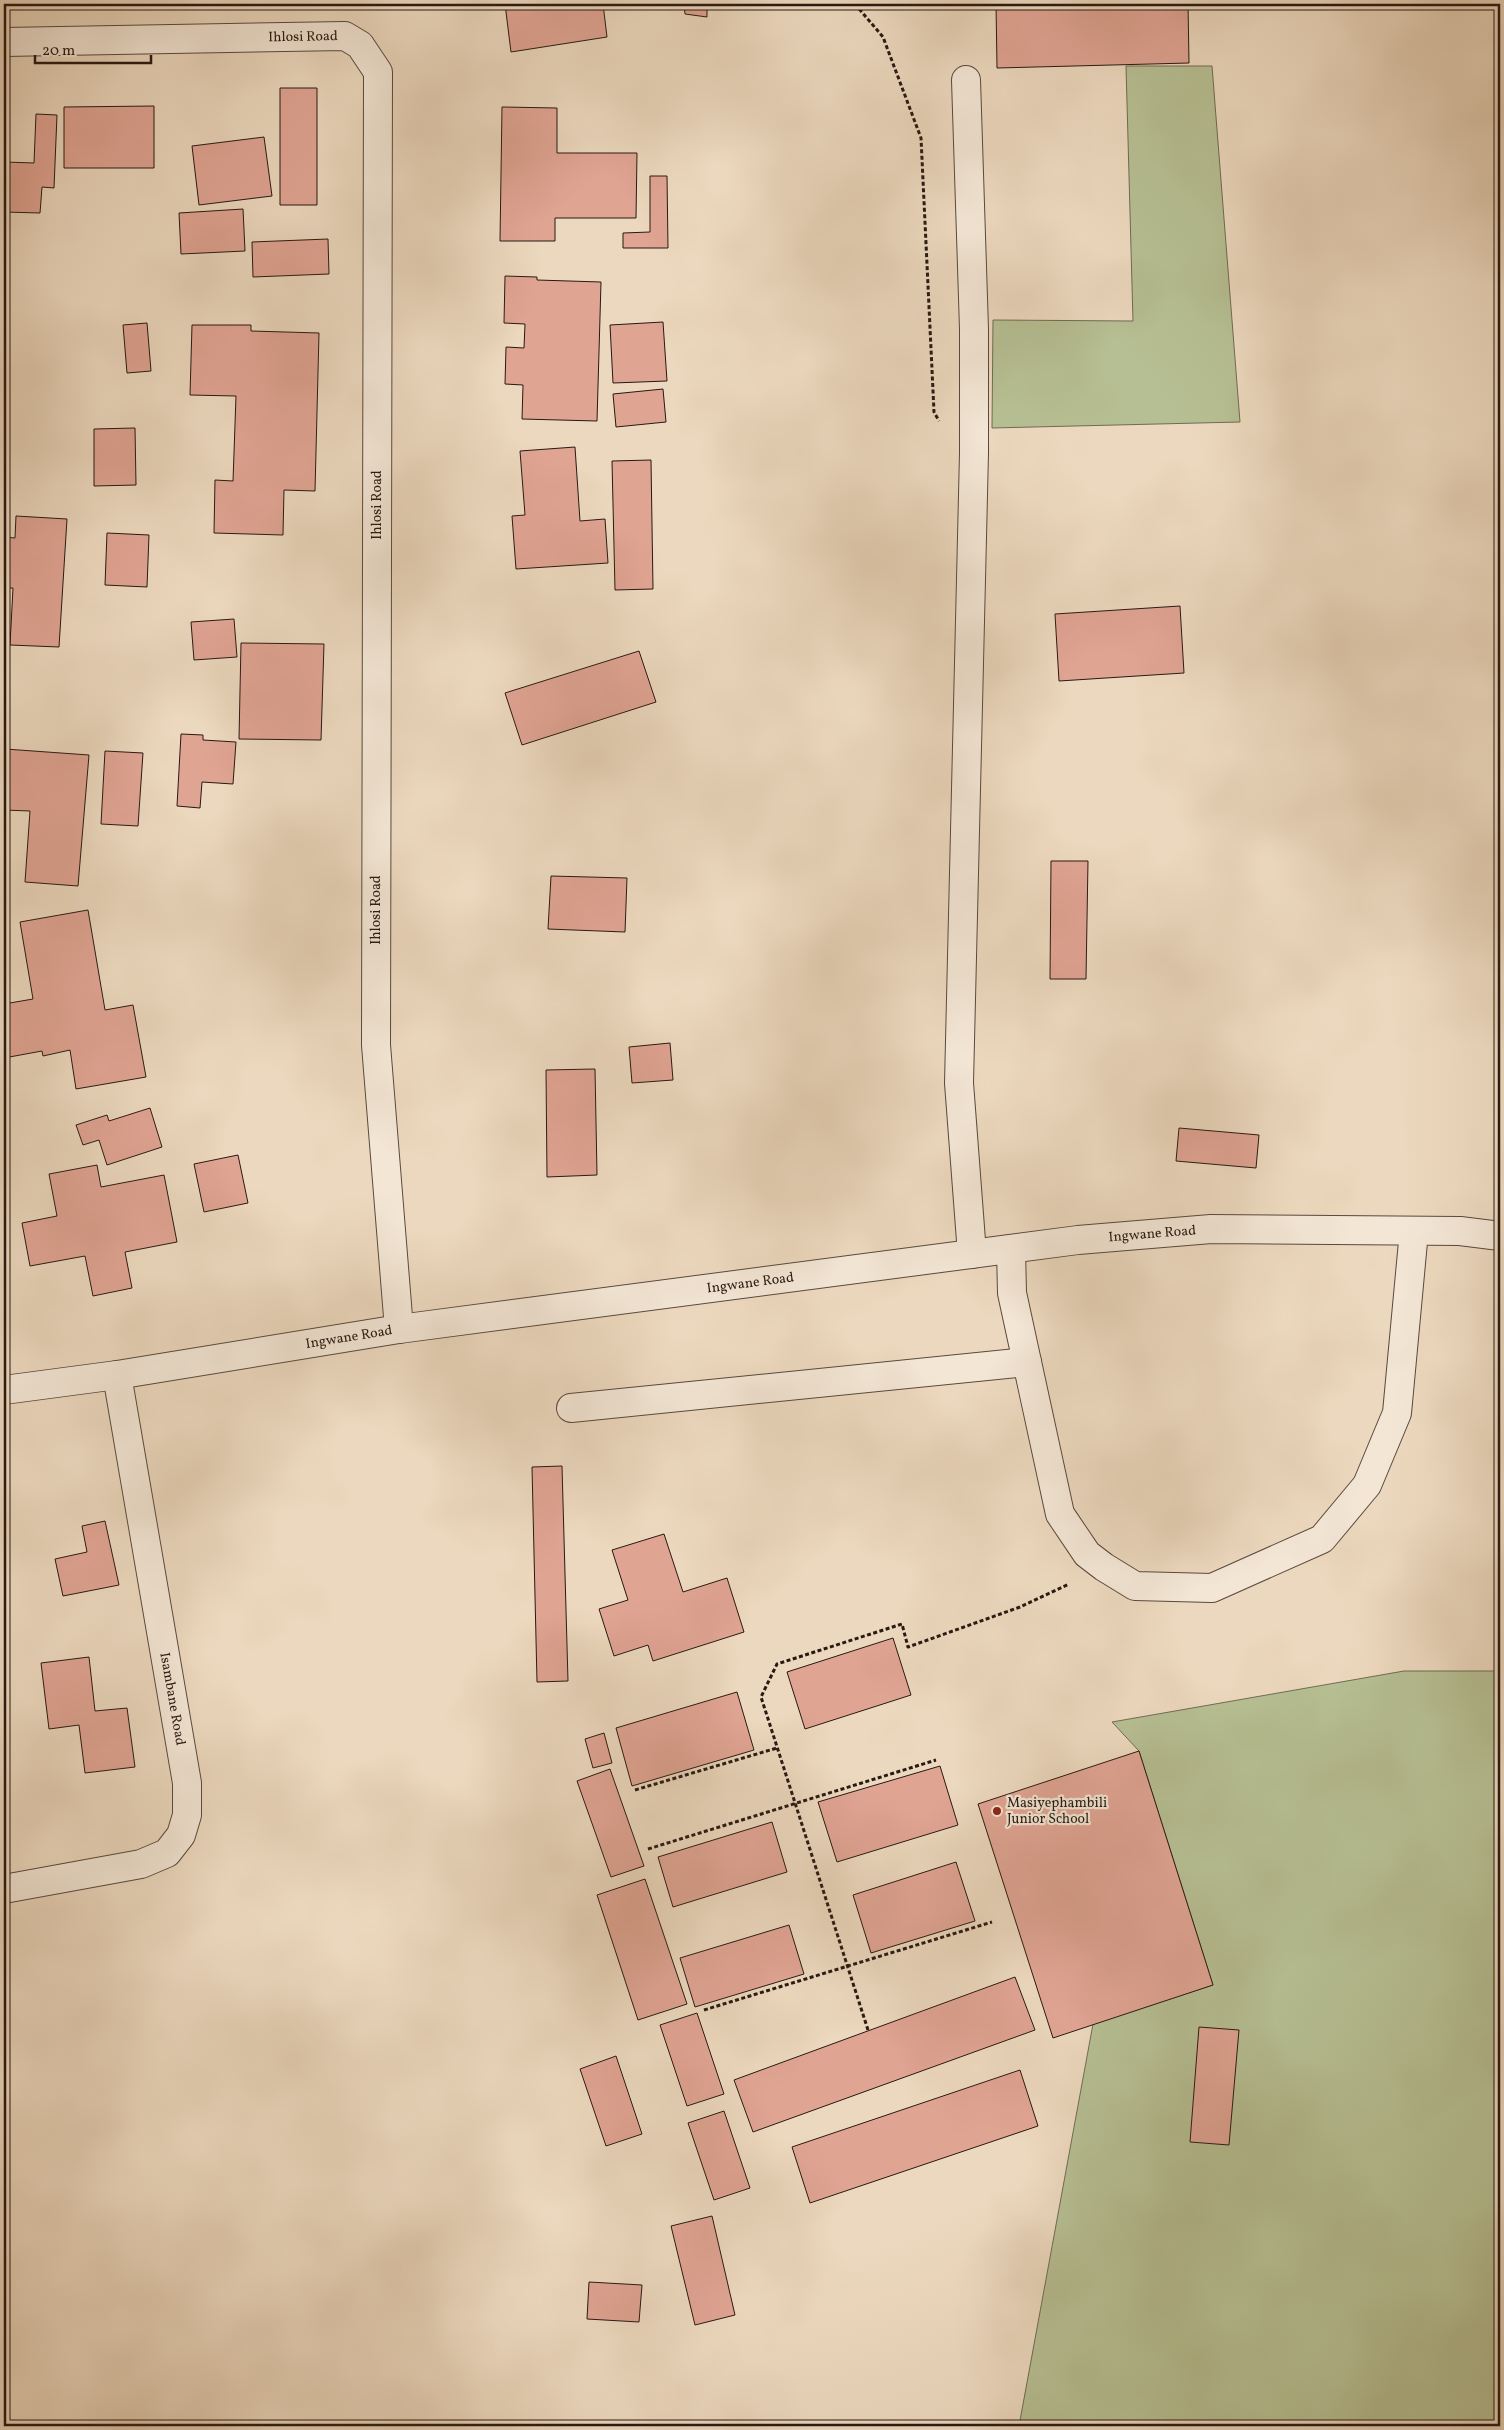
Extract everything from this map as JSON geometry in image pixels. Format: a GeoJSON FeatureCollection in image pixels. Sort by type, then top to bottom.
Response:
{"type":"FeatureCollection","features":[{"type":"Feature","properties":{"kind":"street","name":"Ihlosi Road"},"geometry":{"type":"LineString","coordinates":[[4,42],[345,36],[360,46],[378,72],[376,1045],[399,1329]]}},
{"type":"Feature","properties":{"kind":"street"},"geometry":{"type":"LineString","coordinates":[[966,80],[974,329],[974,453],[960,1083],[972,1254]]}},
{"type":"Feature","properties":{"kind":"street","name":"Ingwane Road"},"geometry":{"type":"LineString","coordinates":[[4,1390],[117,1375],[399,1329],[1078,1240],[1211,1229],[1460,1231],[1500,1236]]}},
{"type":"Feature","properties":{"kind":"street"},"geometry":{"type":"LineString","coordinates":[[1011,1249],[1012,1293],[1060,1514],[1087,1554],[1104,1568],[1136,1586],[1212,1588],[1322,1539],[1367,1485],[1397,1413],[1414,1231]]}},
{"type":"Feature","properties":{"kind":"street"},"geometry":{"type":"LineString","coordinates":[[571,1408],[1027,1362]]}},
{"type":"Feature","properties":{"kind":"street","name":"Isambane Road"},"geometry":{"type":"LineString","coordinates":[[4,1889],[141,1864],[167,1853],[181,1836],[187,1814],[186,1783],[117,1375]]}},
{"type":"Feature","properties":{"kind":"path"},"geometry":{"type":"LineString","coordinates":[[855,4],[883,37],[921,138],[934,412],[942,429]]}},
{"type":"Feature","properties":{"kind":"path"},"geometry":{"type":"LineString","coordinates":[[868,2030],[761,1697],[777,1664],[902,1624],[908,1647],[1020,1607],[1104,1568]]}},
{"type":"Feature","properties":{"kind":"path"},"geometry":{"type":"LineString","coordinates":[[635,1790],[777,1748]]}},
{"type":"Feature","properties":{"kind":"path"},"geometry":{"type":"LineString","coordinates":[[648,1849],[936,1760]]}},
{"type":"Feature","properties":{"kind":"path"},"geometry":{"type":"LineString","coordinates":[[704,2010],[992,1922]]}},
{"type":"Feature","properties":{"kind":"green space"},"geometry":{"type":"Polygon","coordinates":[[[1126,66],[1212,66],[1240,422],[992,428],[993,320],[1133,321],[1126,66]]]}},
{"type":"Feature","properties":{"kind":"green space"},"geometry":{"type":"Polygon","coordinates":[[[1404,1671],[1500,1671],[1500,2426],[1019,2426],[1093,2024],[1213,1985],[1139,1751],[1112,1722],[1404,1671]]]}},
{"type":"Feature","properties":{"kind":"building"},"geometry":{"type":"Polygon","coordinates":[[[505,4],[603,4],[607,37],[511,52],[505,4]]]}},
{"type":"Feature","properties":{"kind":"building"},"geometry":{"type":"Polygon","coordinates":[[[684,4],[707,4],[707,17],[685,14],[684,4]]]}},
{"type":"Feature","properties":{"kind":"building"},"geometry":{"type":"Polygon","coordinates":[[[996,4],[1188,4],[1189,63],[997,68],[996,4]]]}},
{"type":"Feature","properties":{"kind":"building"},"geometry":{"type":"Polygon","coordinates":[[[280,88],[317,88],[317,205],[280,205],[280,88]]]}},
{"type":"Feature","properties":{"kind":"building"},"geometry":{"type":"Polygon","coordinates":[[[154,106],[154,168],[64,168],[64,107],[154,106]]]}},
{"type":"Feature","properties":{"kind":"building"},"geometry":{"type":"Polygon","coordinates":[[[502,107],[557,108],[557,153],[637,153],[636,218],[555,218],[555,241],[500,241],[502,107]]]}},
{"type":"Feature","properties":{"kind":"building"},"geometry":{"type":"Polygon","coordinates":[[[36,114],[57,115],[54,188],[42,187],[40,213],[4,212],[4,162],[34,163],[36,114]]]}},
{"type":"Feature","properties":{"kind":"building"},"geometry":{"type":"Polygon","coordinates":[[[264,137],[272,196],[199,205],[192,146],[264,137]]]}},
{"type":"Feature","properties":{"kind":"building"},"geometry":{"type":"Polygon","coordinates":[[[650,176],[667,176],[668,248],[623,248],[623,233],[650,232],[650,176]]]}},
{"type":"Feature","properties":{"kind":"building"},"geometry":{"type":"Polygon","coordinates":[[[243,209],[245,251],[181,254],[179,213],[243,209]]]}},
{"type":"Feature","properties":{"kind":"building"},"geometry":{"type":"Polygon","coordinates":[[[328,239],[329,274],[253,277],[252,242],[328,239]]]}},
{"type":"Feature","properties":{"kind":"building"},"geometry":{"type":"Polygon","coordinates":[[[505,276],[537,277],[537,280],[601,282],[597,421],[522,419],[523,385],[505,384],[506,347],[524,348],[525,324],[504,323],[505,276]]]}},
{"type":"Feature","properties":{"kind":"building"},"geometry":{"type":"Polygon","coordinates":[[[663,322],[667,381],[613,383],[610,325],[663,322]]]}},
{"type":"Feature","properties":{"kind":"building"},"geometry":{"type":"Polygon","coordinates":[[[147,323],[151,371],[127,373],[123,325],[147,323]]]}},
{"type":"Feature","properties":{"kind":"building"},"geometry":{"type":"Polygon","coordinates":[[[192,325],[251,325],[251,331],[319,333],[315,491],[284,490],[283,535],[214,533],[215,480],[233,481],[236,396],[190,395],[192,325]]]}},
{"type":"Feature","properties":{"kind":"building"},"geometry":{"type":"Polygon","coordinates":[[[663,389],[666,422],[616,427],[613,394],[663,389]]]}},
{"type":"Feature","properties":{"kind":"building"},"geometry":{"type":"Polygon","coordinates":[[[135,428],[136,485],[94,486],[94,429],[135,428]]]}},
{"type":"Feature","properties":{"kind":"building"},"geometry":{"type":"Polygon","coordinates":[[[575,447],[580,521],[605,519],[608,563],[516,569],[512,516],[525,515],[520,451],[575,447]]]}},
{"type":"Feature","properties":{"kind":"building"},"geometry":{"type":"Polygon","coordinates":[[[651,460],[653,589],[615,590],[612,461],[651,460]]]}},
{"type":"Feature","properties":{"kind":"building"},"geometry":{"type":"Polygon","coordinates":[[[16,516],[67,519],[59,647],[10,645],[13,588],[4,588],[4,537],[15,538],[16,516]]]}},
{"type":"Feature","properties":{"kind":"building"},"geometry":{"type":"Polygon","coordinates":[[[107,533],[149,535],[147,587],[105,585],[107,533]]]}},
{"type":"Feature","properties":{"kind":"building"},"geometry":{"type":"Polygon","coordinates":[[[1180,606],[1184,673],[1059,681],[1055,614],[1180,606]]]}},
{"type":"Feature","properties":{"kind":"building"},"geometry":{"type":"Polygon","coordinates":[[[234,619],[237,657],[194,660],[191,622],[234,619]]]}},
{"type":"Feature","properties":{"kind":"building"},"geometry":{"type":"Polygon","coordinates":[[[241,643],[324,644],[321,740],[239,739],[241,643]]]}},
{"type":"Feature","properties":{"kind":"building"},"geometry":{"type":"Polygon","coordinates":[[[639,651],[656,702],[522,745],[505,693],[639,651]]]}},
{"type":"Feature","properties":{"kind":"building"},"geometry":{"type":"Polygon","coordinates":[[[181,734],[203,735],[203,740],[236,742],[233,784],[202,782],[200,808],[177,806],[181,734]]]}},
{"type":"Feature","properties":{"kind":"building"},"geometry":{"type":"Polygon","coordinates":[[[5,749],[89,755],[78,886],[25,882],[30,811],[4,810],[5,749]]]}},
{"type":"Feature","properties":{"kind":"building"},"geometry":{"type":"Polygon","coordinates":[[[105,751],[143,753],[138,826],[101,824],[105,751]]]}},
{"type":"Feature","properties":{"kind":"building"},"geometry":{"type":"Polygon","coordinates":[[[1051,861],[1088,861],[1086,979],[1050,979],[1051,861]]]}},
{"type":"Feature","properties":{"kind":"building"},"geometry":{"type":"Polygon","coordinates":[[[551,876],[627,878],[625,932],[548,929],[551,876]]]}},
{"type":"Feature","properties":{"kind":"building"},"geometry":{"type":"Polygon","coordinates":[[[88,910],[105,1010],[133,1005],[146,1077],[76,1089],[70,1050],[43,1056],[42,1051],[4,1058],[4,1004],[33,999],[20,922],[88,910]]]}},
{"type":"Feature","properties":{"kind":"building"},"geometry":{"type":"Polygon","coordinates":[[[670,1043],[673,1080],[632,1083],[629,1047],[670,1043]]]}},
{"type":"Feature","properties":{"kind":"building"},"geometry":{"type":"Polygon","coordinates":[[[595,1069],[597,1175],[547,1177],[546,1070],[595,1069]]]}},
{"type":"Feature","properties":{"kind":"building"},"geometry":{"type":"Polygon","coordinates":[[[150,1108],[162,1147],[107,1165],[99,1140],[83,1145],[76,1125],[107,1115],[109,1121],[150,1108]]]}},
{"type":"Feature","properties":{"kind":"building"},"geometry":{"type":"Polygon","coordinates":[[[1179,1128],[1259,1135],[1256,1168],[1176,1161],[1179,1128]]]}},
{"type":"Feature","properties":{"kind":"building"},"geometry":{"type":"Polygon","coordinates":[[[238,1155],[248,1203],[204,1212],[194,1164],[238,1155]]]}},
{"type":"Feature","properties":{"kind":"building"},"geometry":{"type":"Polygon","coordinates":[[[97,1165],[101,1187],[164,1175],[177,1242],[125,1252],[132,1288],[93,1296],[85,1256],[30,1266],[22,1223],[57,1216],[49,1174],[97,1165]]]}},
{"type":"Feature","properties":{"kind":"building"},"geometry":{"type":"Polygon","coordinates":[[[562,1466],[568,1681],[537,1682],[532,1467],[562,1466]]]}},
{"type":"Feature","properties":{"kind":"building"},"geometry":{"type":"Polygon","coordinates":[[[105,1521],[119,1585],[63,1596],[55,1559],[87,1552],[82,1526],[105,1521]]]}},
{"type":"Feature","properties":{"kind":"building"},"geometry":{"type":"Polygon","coordinates":[[[664,1534],[683,1592],[727,1578],[744,1632],[653,1661],[648,1645],[614,1656],[599,1609],[628,1600],[612,1550],[664,1534]]]}},
{"type":"Feature","properties":{"kind":"building"},"geometry":{"type":"Polygon","coordinates":[[[893,1638],[911,1695],[805,1729],[787,1672],[893,1638]]]}},
{"type":"Feature","properties":{"kind":"building"},"geometry":{"type":"Polygon","coordinates":[[[89,1657],[95,1711],[127,1708],[135,1767],[85,1773],[79,1725],[49,1729],[41,1663],[89,1657]]]}},
{"type":"Feature","properties":{"kind":"building"},"geometry":{"type":"Polygon","coordinates":[[[737,1692],[754,1750],[632,1786],[616,1728],[737,1692]]]}},
{"type":"Feature","properties":{"kind":"building"},"geometry":{"type":"Polygon","coordinates":[[[604,1733],[612,1763],[593,1768],[585,1739],[604,1733]]]}},
{"type":"Feature","properties":{"kind":"building"},"geometry":{"type":"Polygon","coordinates":[[[1139,1751],[1213,1985],[1053,2038],[978,1804],[1139,1751]]]}},
{"type":"Feature","properties":{"kind":"building"},"geometry":{"type":"Polygon","coordinates":[[[940,1766],[958,1825],[837,1862],[818,1802],[940,1766]]]}},
{"type":"Feature","properties":{"kind":"building"},"geometry":{"type":"Polygon","coordinates":[[[610,1769],[644,1866],[611,1877],[577,1781],[610,1769]]]}},
{"type":"Feature","properties":{"kind":"building"},"geometry":{"type":"Polygon","coordinates":[[[772,1822],[787,1872],[673,1907],[658,1857],[772,1822]]]}},
{"type":"Feature","properties":{"kind":"building"},"geometry":{"type":"Polygon","coordinates":[[[956,1862],[975,1921],[871,1953],[853,1895],[956,1862]]]}},
{"type":"Feature","properties":{"kind":"building"},"geometry":{"type":"Polygon","coordinates":[[[645,1879],[687,2004],[638,2020],[597,1895],[645,1879]]]}},
{"type":"Feature","properties":{"kind":"building"},"geometry":{"type":"Polygon","coordinates":[[[789,1925],[804,1974],[695,2007],[680,1958],[789,1925]]]}},
{"type":"Feature","properties":{"kind":"building"},"geometry":{"type":"Polygon","coordinates":[[[1015,1977],[1035,2030],[753,2132],[734,2080],[1015,1977]]]}},
{"type":"Feature","properties":{"kind":"building"},"geometry":{"type":"Polygon","coordinates":[[[697,2013],[724,2094],[687,2106],[660,2025],[697,2013]]]}},
{"type":"Feature","properties":{"kind":"building"},"geometry":{"type":"Polygon","coordinates":[[[1199,2027],[1239,2030],[1229,2145],[1190,2142],[1199,2027]]]}},
{"type":"Feature","properties":{"kind":"building"},"geometry":{"type":"Polygon","coordinates":[[[616,2056],[642,2134],[606,2146],[580,2069],[616,2056]]]}},
{"type":"Feature","properties":{"kind":"building"},"geometry":{"type":"Polygon","coordinates":[[[1020,2070],[1038,2126],[810,2203],[792,2147],[1020,2070]]]}},
{"type":"Feature","properties":{"kind":"building"},"geometry":{"type":"Polygon","coordinates":[[[724,2111],[750,2188],[714,2200],[688,2123],[724,2111]]]}},
{"type":"Feature","properties":{"kind":"building"},"geometry":{"type":"Polygon","coordinates":[[[712,2216],[735,2315],[695,2325],[671,2226],[712,2216]]]}},
{"type":"Feature","properties":{"kind":"building"},"geometry":{"type":"Polygon","coordinates":[[[589,2282],[642,2285],[639,2322],[587,2319],[589,2282]]]}},
{"type":"Feature","properties":{"kind":"place","name":"Masiyephambili Junior School"},"geometry":{"type":"Point","coordinates":[997,1811]}}]}
